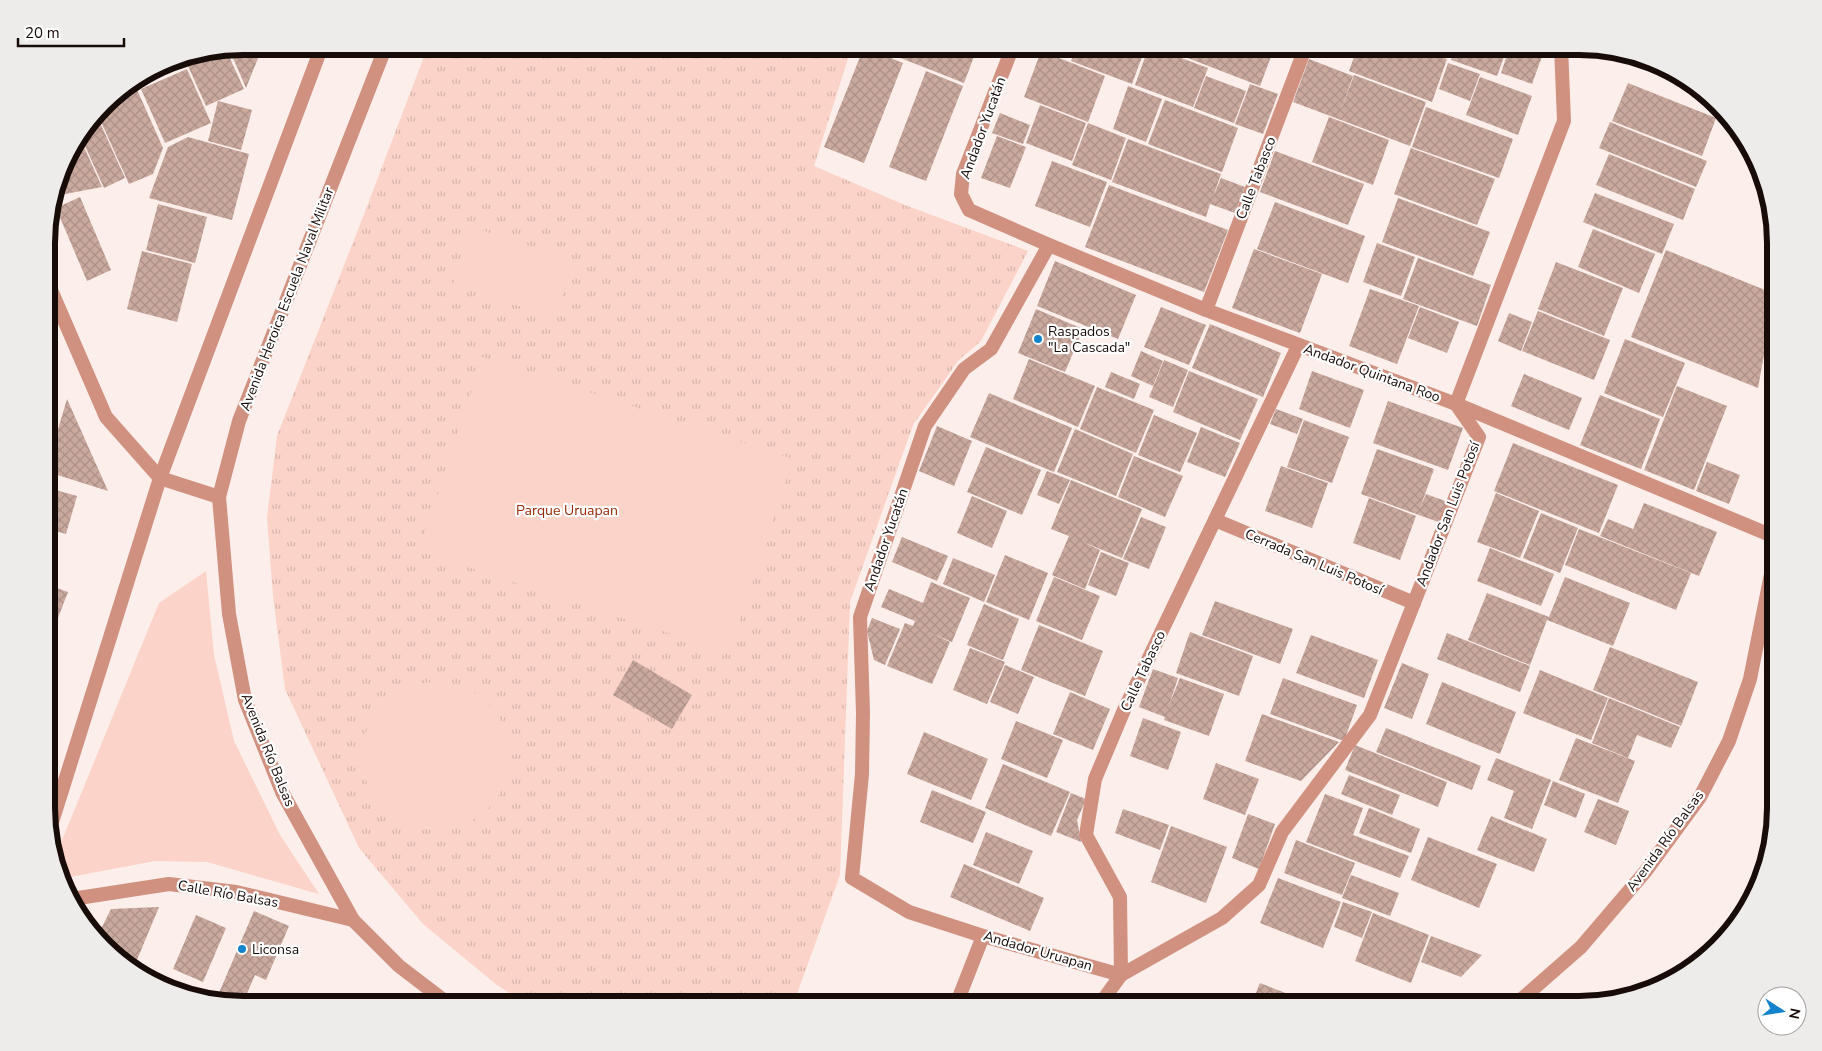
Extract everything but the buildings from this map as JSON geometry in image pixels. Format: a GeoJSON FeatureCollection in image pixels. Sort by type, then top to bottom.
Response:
{"type":"FeatureCollection","features":[{"type":"Feature","properties":{"kind":"street"},"geometry":{"type":"LineString","coordinates":[[55,813],[160,478],[319,55]]}},
{"type":"Feature","properties":{"kind":"street","name":"Avenida Heroica Escuela Naval Militar"},"geometry":{"type":"LineString","coordinates":[[219,497],[239,422],[382,55]]}},
{"type":"Feature","properties":{"kind":"street","name":"Andador Yucatán"},"geometry":{"type":"LineString","coordinates":[[969,210],[961,194],[963,174],[1009,55]]}},
{"type":"Feature","properties":{"kind":"street","name":"Calle Tabasco"},"geometry":{"type":"LineString","coordinates":[[1206,310],[1303,55]]}},
{"type":"Feature","properties":{"kind":"street"},"geometry":{"type":"LineString","coordinates":[[1456,404],[1564,121],[1561,55]]}},
{"type":"Feature","properties":{"kind":"street","name":"Andador Quintana Roo"},"geometry":{"type":"LineString","coordinates":[[969,210],[1206,310],[1456,404],[1767,534]]}},
{"type":"Feature","properties":{"kind":"street","name":"Andador Yucatán"},"geometry":{"type":"LineString","coordinates":[[852,878],[862,774],[863,713],[860,617],[925,426],[964,369],[991,349],[1049,245]]}},
{"type":"Feature","properties":{"kind":"street"},"geometry":{"type":"LineString","coordinates":[[55,299],[106,417],[160,478],[219,497]]}},
{"type":"Feature","properties":{"kind":"street","name":"Calle Tabasco"},"geometry":{"type":"LineString","coordinates":[[1121,975],[1120,897],[1086,834],[1095,779],[1124,710],[1298,346]]}},
{"type":"Feature","properties":{"kind":"street","name":"Andador San Luis Potosí"},"geometry":{"type":"LineString","coordinates":[[1121,975],[1222,918],[1259,885],[1282,832],[1370,715],[1479,437],[1456,404]]}},
{"type":"Feature","properties":{"kind":"street","name":"Avenida Río Balsas"},"geometry":{"type":"LineString","coordinates":[[219,497],[229,614],[245,700],[282,792],[353,920],[399,966],[438,996]]}},
{"type":"Feature","properties":{"kind":"street","name":"Cerrada San Luis Potosí"},"geometry":{"type":"LineString","coordinates":[[1215,520],[1414,603]]}},
{"type":"Feature","properties":{"kind":"street","name":"Avenida Río Balsas"},"geometry":{"type":"LineString","coordinates":[[1525,996],[1581,947],[1645,872],[1700,797],[1729,740],[1750,679],[1767,594]]}},
{"type":"Feature","properties":{"kind":"street","name":"Andador Uruapan"},"geometry":{"type":"LineString","coordinates":[[852,878],[909,912],[984,936],[1121,975]]}},
{"type":"Feature","properties":{"kind":"street","name":"Calle Río Balsas"},"geometry":{"type":"LineString","coordinates":[[78,898],[169,884],[236,892],[353,920]]}},
{"type":"Feature","properties":{"kind":"street"},"geometry":{"type":"LineString","coordinates":[[959,996],[984,936]]}},
{"type":"Feature","properties":{"kind":"street"},"geometry":{"type":"LineString","coordinates":[[1106,996],[1121,975]]}},
{"type":"Feature","properties":{"kind":"green space","name":"Parque Uruapan"},"geometry":{"type":"Polygon","coordinates":[[[425,55],[849,55],[814,166],[905,205],[1028,251],[981,341],[958,361],[913,425],[850,602],[840,875],[796,996],[515,996],[497,985],[423,924],[359,848],[285,689],[273,596],[267,518],[277,436],[425,55]]]}},
{"type":"Feature","properties":{"kind":"green space"},"geometry":{"type":"Polygon","coordinates":[[[472,227],[573,260],[555,318],[453,284],[472,227]]]}},
{"type":"Feature","properties":{"kind":"green space"},"geometry":{"type":"Polygon","coordinates":[[[483,357],[793,459],[729,653],[419,551],[483,357]]]}},
{"type":"Feature","properties":{"kind":"green space"},"geometry":{"type":"Polygon","coordinates":[[[206,571],[214,655],[234,741],[280,835],[319,894],[207,862],[155,861],[68,877],[59,847],[159,603],[206,571]]]}},
{"type":"Feature","properties":{"kind":"green space"},"geometry":{"type":"Polygon","coordinates":[[[436,682],[464,687],[489,703],[505,728],[510,756],[505,784],[489,809],[464,825],[436,830],[408,825],[383,809],[367,784],[362,756],[367,728],[383,703],[408,687],[436,682]]]}},
{"type":"Feature","properties":{"kind":"place","name":"Raspados \"La Cascada\""},"geometry":{"type":"Point","coordinates":[1038,339]}},
{"type":"Feature","properties":{"kind":"place","name":"Liconsa"},"geometry":{"type":"Point","coordinates":[242,949]}}]}
